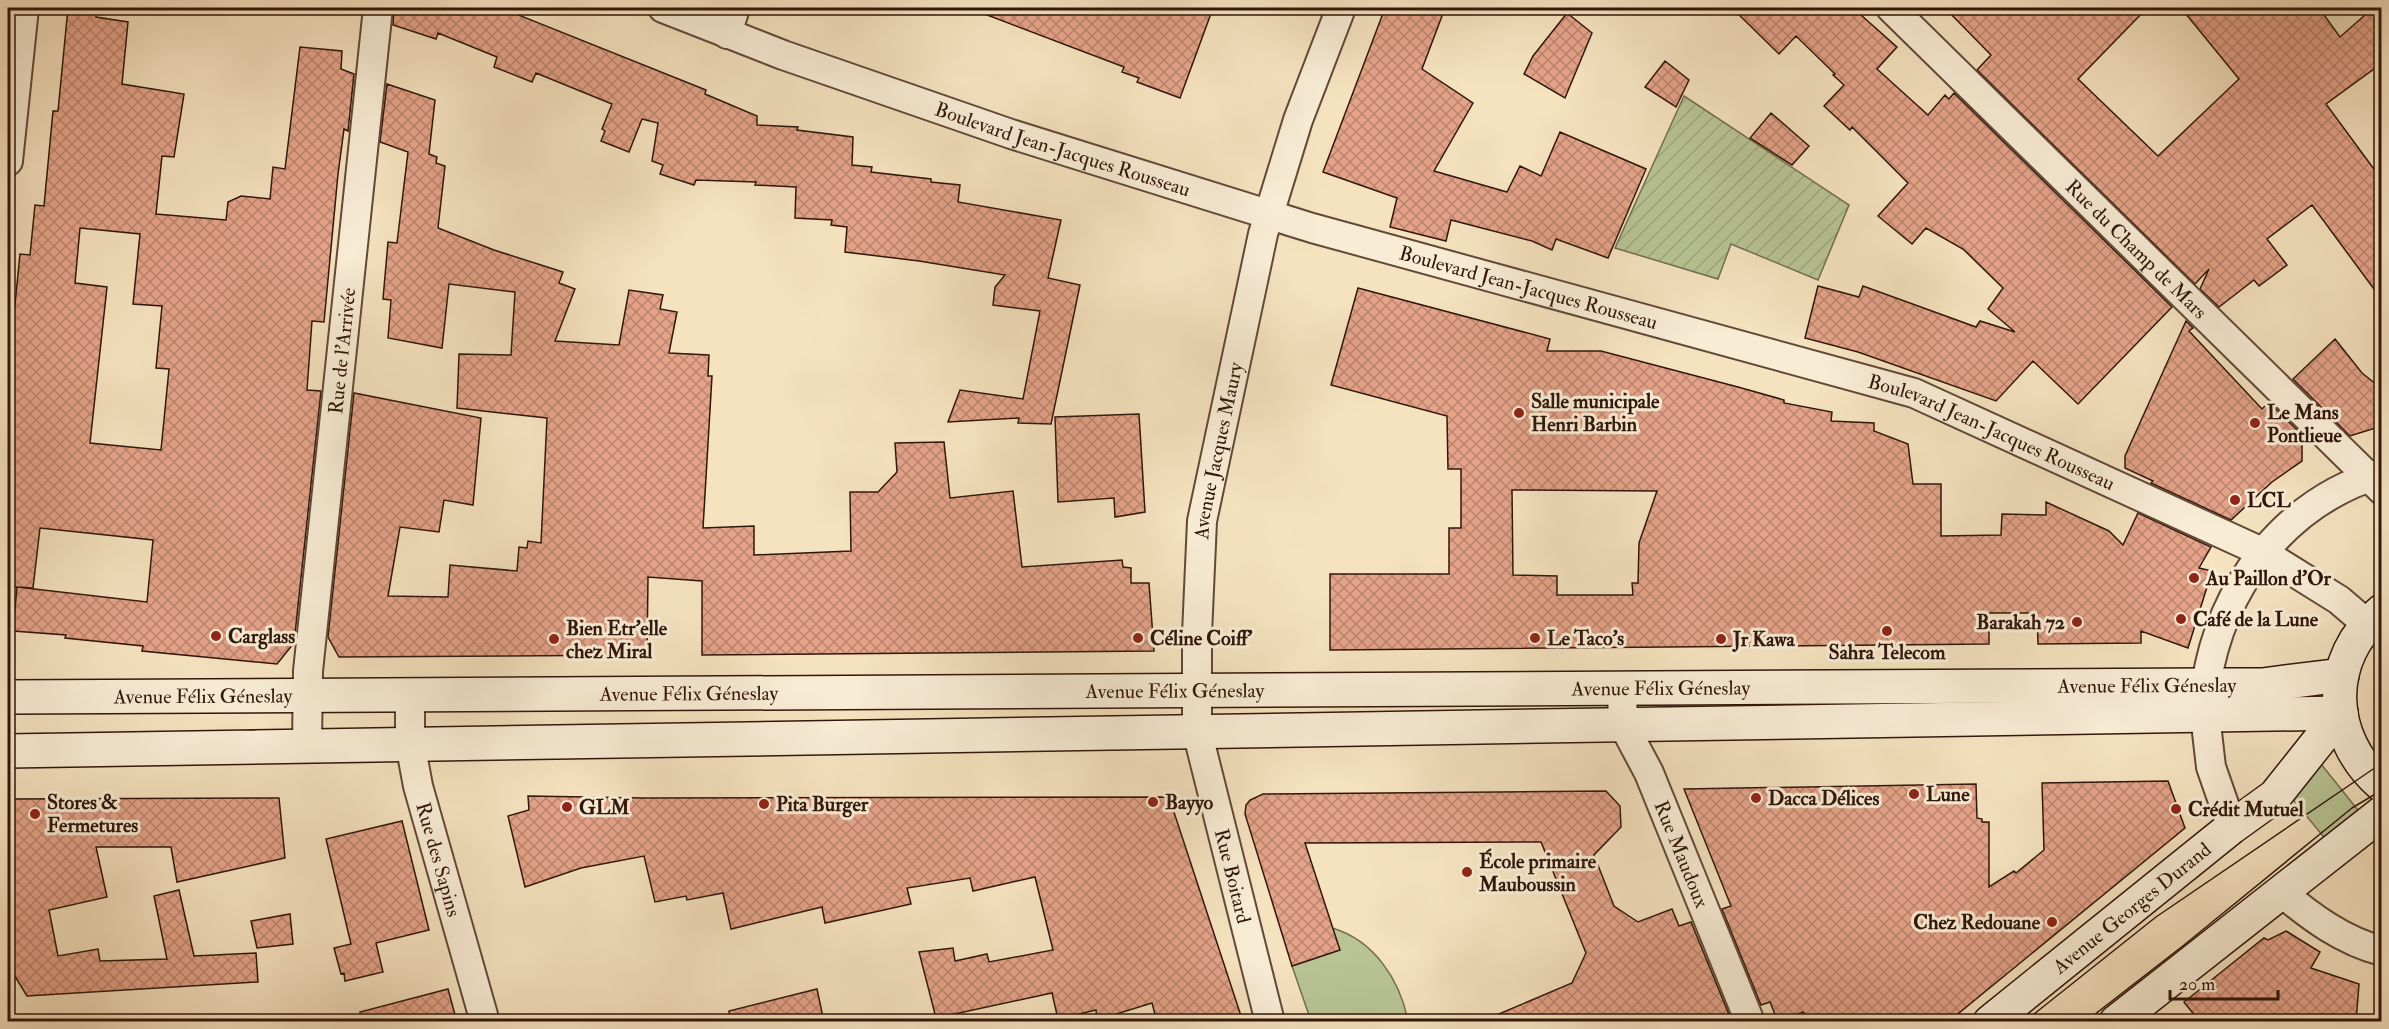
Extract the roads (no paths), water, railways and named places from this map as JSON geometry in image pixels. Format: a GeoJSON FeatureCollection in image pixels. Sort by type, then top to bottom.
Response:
{"type":"FeatureCollection","features":[{"type":"Feature","properties":{"kind":"main road"},"geometry":{"type":"LineString","coordinates":[[2374,618],[2349,652],[2339,694],[2345,731],[2356,757],[2382,785]]}},
{"type":"Feature","properties":{"kind":"main road","name":"Avenue Félix Géneslay"},"geometry":{"type":"LineString","coordinates":[[8,751],[1623,724],[2206,700],[2262,684],[2342,675]]}},
{"type":"Feature","properties":{"kind":"main road","name":"Avenue Félix Géneslay"},"geometry":{"type":"LineString","coordinates":[[8,697],[1622,689],[2206,700],[2341,713]]}},
{"type":"Feature","properties":{"kind":"main road","name":"Avenue Georges Durand"},"geometry":{"type":"LineString","coordinates":[[1990,1022],[2232,827],[2275,796],[2341,713]]}},
{"type":"Feature","properties":{"kind":"main road"},"geometry":{"type":"LineString","coordinates":[[2116,1022],[2382,813]]}},
{"type":"Feature","properties":{"kind":"street"},"geometry":{"type":"LineString","coordinates":[[8,161],[24,8]]}},
{"type":"Feature","properties":{"kind":"street","name":"Rue de l'Arrivée"},"geometry":{"type":"LineString","coordinates":[[307,745],[307,696],[378,8]]}},
{"type":"Feature","properties":{"kind":"street","name":"Boulevard Jean-Jacques Rousseau"},"geometry":{"type":"LineString","coordinates":[[663,8],[731,21],[783,55],[1011,134],[1355,241],[1914,393],[2262,552],[2339,600],[2374,618]]}},
{"type":"Feature","properties":{"kind":"street","name":"Avenue Jacques Maury"},"geometry":{"type":"LineString","coordinates":[[1197,731],[1202,521],[1269,214],[1298,120],[1341,8]]}},
{"type":"Feature","properties":{"kind":"street","name":"Rue du Champ de Mars"},"geometry":{"type":"LineString","coordinates":[[1891,8],[2377,480]]}},
{"type":"Feature","properties":{"kind":"street"},"geometry":{"type":"LineString","coordinates":[[2232,827],[2211,767],[2206,700],[2210,663],[2229,605],[2262,552],[2308,509],[2339,490],[2377,480]]}},
{"type":"Feature","properties":{"kind":"street","name":"Rue Maudoux"},"geometry":{"type":"LineString","coordinates":[[1622,689],[1623,724],[1649,773],[1750,1022]]}},
{"type":"Feature","properties":{"kind":"street","name":"Rue des Sapins"},"geometry":{"type":"LineString","coordinates":[[410,695],[410,743],[418,786],[485,1022]]}},
{"type":"Feature","properties":{"kind":"street","name":"Rue Boitard"},"geometry":{"type":"LineString","coordinates":[[1197,731],[1270,1022]]}},
{"type":"Feature","properties":{"kind":"street"},"geometry":{"type":"LineString","coordinates":[[2281,892],[2313,919],[2343,936],[2382,951]]}},
{"type":"Feature","properties":{"kind":"tram line"},"geometry":{"type":"LineString","coordinates":[[2024,1022],[2156,917],[2382,763]]}},
{"type":"Feature","properties":{"kind":"tram line"},"geometry":{"type":"LineString","coordinates":[[2085,1022],[2184,945],[2352,808],[2382,790]]}},
{"type":"Feature","properties":{"kind":"place","name":"Salle municipale Henri Barbin"},"geometry":{"type":"Point","coordinates":[1519,413]}},
{"type":"Feature","properties":{"kind":"place","name":"Le Mans Pontlieue"},"geometry":{"type":"Point","coordinates":[2255,423]}},
{"type":"Feature","properties":{"kind":"place","name":"LCL"},"geometry":{"type":"Point","coordinates":[2235,500]}},
{"type":"Feature","properties":{"kind":"place","name":"Au Paillon d'Or"},"geometry":{"type":"Point","coordinates":[2194,578]}},
{"type":"Feature","properties":{"kind":"place","name":"Café de la Lune"},"geometry":{"type":"Point","coordinates":[2181,619]}},
{"type":"Feature","properties":{"kind":"place","name":"Barakah 72"},"geometry":{"type":"Point","coordinates":[2077,622]}},
{"type":"Feature","properties":{"kind":"place","name":"Sahra Telecom"},"geometry":{"type":"Point","coordinates":[1887,631]}},
{"type":"Feature","properties":{"kind":"place","name":"Carglass"},"geometry":{"type":"Point","coordinates":[216,636]}},
{"type":"Feature","properties":{"kind":"place","name":"Céline Coiff'"},"geometry":{"type":"Point","coordinates":[1138,638]}},
{"type":"Feature","properties":{"kind":"place","name":"Le Taco's"},"geometry":{"type":"Point","coordinates":[1535,638]}},
{"type":"Feature","properties":{"kind":"place","name":"Bien Etr'elle chez Miral"},"geometry":{"type":"Point","coordinates":[554,639]}},
{"type":"Feature","properties":{"kind":"place","name":"Jr Kawa"},"geometry":{"type":"Point","coordinates":[1721,639]}},
{"type":"Feature","properties":{"kind":"place","name":"Lune"},"geometry":{"type":"Point","coordinates":[1914,794]}},
{"type":"Feature","properties":{"kind":"place","name":"Dacca Délices"},"geometry":{"type":"Point","coordinates":[1756,798]}},
{"type":"Feature","properties":{"kind":"place","name":"Bayyo"},"geometry":{"type":"Point","coordinates":[1153,802]}},
{"type":"Feature","properties":{"kind":"place","name":"Pita Burger"},"geometry":{"type":"Point","coordinates":[764,804]}},
{"type":"Feature","properties":{"kind":"place","name":"GLM"},"geometry":{"type":"Point","coordinates":[567,807]}},
{"type":"Feature","properties":{"kind":"place","name":"Crédit Mutuel"},"geometry":{"type":"Point","coordinates":[2176,809]}},
{"type":"Feature","properties":{"kind":"place","name":"Stores & Fermetures"},"geometry":{"type":"Point","coordinates":[35,814]}},
{"type":"Feature","properties":{"kind":"place","name":"École primaire Mauboussin"},"geometry":{"type":"Point","coordinates":[1467,872]}},
{"type":"Feature","properties":{"kind":"place","name":"Chez Redouane"},"geometry":{"type":"Point","coordinates":[2052,922]}}]}
